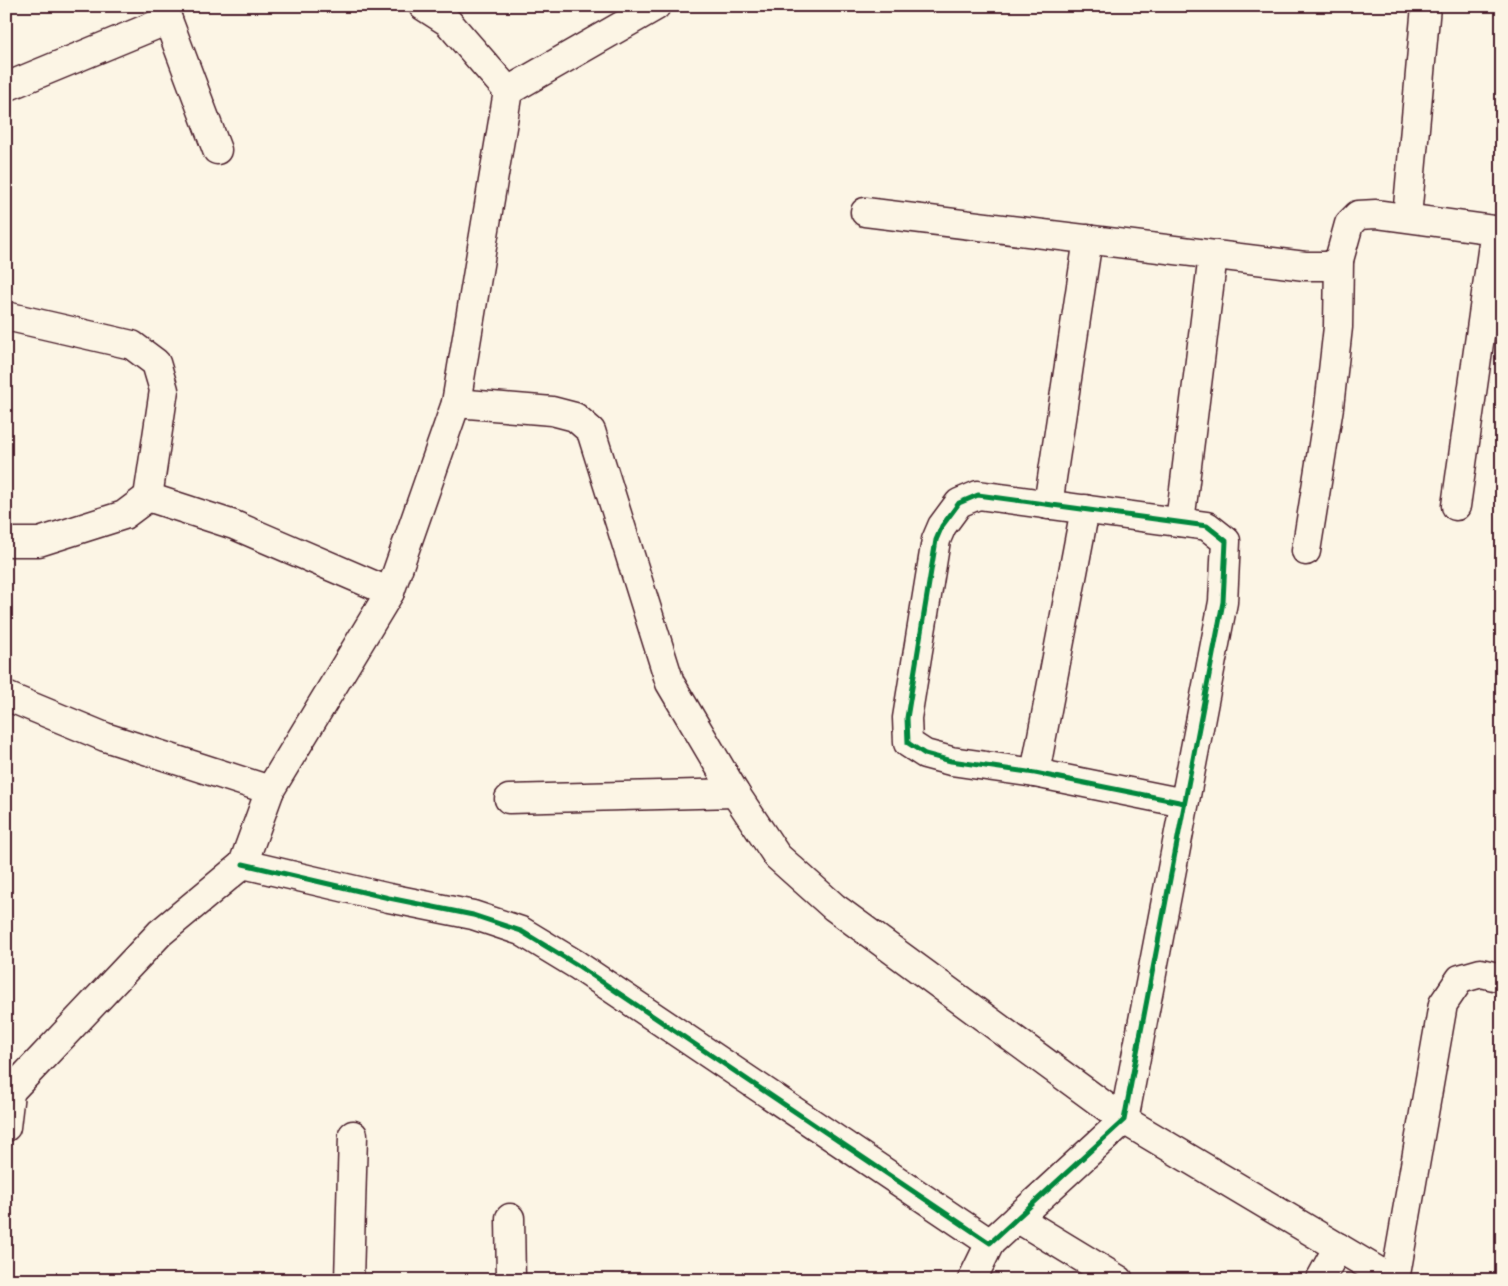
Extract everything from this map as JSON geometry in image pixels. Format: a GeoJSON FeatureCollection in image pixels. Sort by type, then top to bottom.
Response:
{"type":"FeatureCollection","features":[{"type":"Feature","properties":{"kind":"street"},"geometry":{"type":"LineString","coordinates":[[6,1127],[8,1095],[160,933],[243,864],[270,790],[390,592],[456,403],[508,91],[448,14],[424,6]]}},
{"type":"Feature","properties":{"kind":"street"},"geometry":{"type":"LineString","coordinates":[[508,91],[656,6]]}},
{"type":"Feature","properties":{"kind":"street"},"geometry":{"type":"LineString","coordinates":[[1407,218],[1426,6]]}},
{"type":"Feature","properties":{"kind":"street"},"geometry":{"type":"LineString","coordinates":[[6,87],[166,13],[217,150]]}},
{"type":"Feature","properties":{"kind":"street"},"geometry":{"type":"LineString","coordinates":[[865,212],[1305,266],[1328,266],[1339,260]]}},
{"type":"Feature","properties":{"kind":"street"},"geometry":{"type":"LineString","coordinates":[[1306,551],[1329,407],[1338,327],[1339,260],[1349,224],[1358,215],[1376,214],[1499,230],[1456,506]]}},
{"type":"Feature","properties":{"kind":"street"},"geometry":{"type":"LineString","coordinates":[[1048,505],[1088,239]]}},
{"type":"Feature","properties":{"kind":"street"},"geometry":{"type":"LineString","coordinates":[[1180,522],[1213,255]]}},
{"type":"Feature","properties":{"kind":"street"},"geometry":{"type":"LineString","coordinates":[[6,316],[132,345],[156,363],[164,390],[148,497],[124,515],[39,542],[6,542]]}},
{"type":"Feature","properties":{"kind":"street"},"geometry":{"type":"LineString","coordinates":[[456,403],[552,411],[575,417],[591,431],[670,683],[735,793],[777,856],[834,907],[1124,1120],[1394,1280],[1443,1004],[1460,979],[1481,973],[1502,978]]}},
{"type":"Feature","properties":{"kind":"street"},"geometry":{"type":"LineString","coordinates":[[972,1280],[990,1243],[1124,1120],[1223,602],[1226,541],[1207,526],[1180,522],[978,496],[959,503],[942,526],[936,540],[907,718],[908,743],[925,754],[951,760],[1035,773],[1184,803]]}},
{"type":"Feature","properties":{"kind":"street"},"geometry":{"type":"LineString","coordinates":[[148,497],[234,525],[390,592]]}},
{"type":"Feature","properties":{"kind":"street"},"geometry":{"type":"LineString","coordinates":[[1035,773],[1085,509]]}},
{"type":"Feature","properties":{"kind":"street"},"geometry":{"type":"LineString","coordinates":[[6,696],[105,738],[270,790]]}},
{"type":"Feature","properties":{"kind":"street"},"geometry":{"type":"LineString","coordinates":[[509,799],[735,793]]}},
{"type":"Feature","properties":{"kind":"street"},"geometry":{"type":"LineString","coordinates":[[243,864],[389,898],[473,915],[522,931],[577,965],[990,1243]]}},
{"type":"Feature","properties":{"kind":"street"},"geometry":{"type":"LineString","coordinates":[[349,1280],[353,1136]]}},
{"type":"Feature","properties":{"kind":"street"},"geometry":{"type":"LineString","coordinates":[[510,1218],[510,1280]]}},
{"type":"Feature","properties":{"kind":"street"},"geometry":{"type":"LineString","coordinates":[[1017,1218],[1119,1280]]}},
{"type":"Feature","properties":{"kind":"street"},"geometry":{"type":"LineString","coordinates":[[1320,1280],[1338,1247]]}},
{"type":"Feature","properties":{"kind":"cycle path"},"geometry":{"type":"LineString","coordinates":[[243,864],[389,898],[473,915],[521,931],[577,965],[990,1243],[1124,1120],[1223,602],[1226,541],[1207,526],[978,495],[959,503],[942,526],[936,540],[907,718],[908,743],[925,754],[951,761],[1035,773],[1184,803]]}}]}
